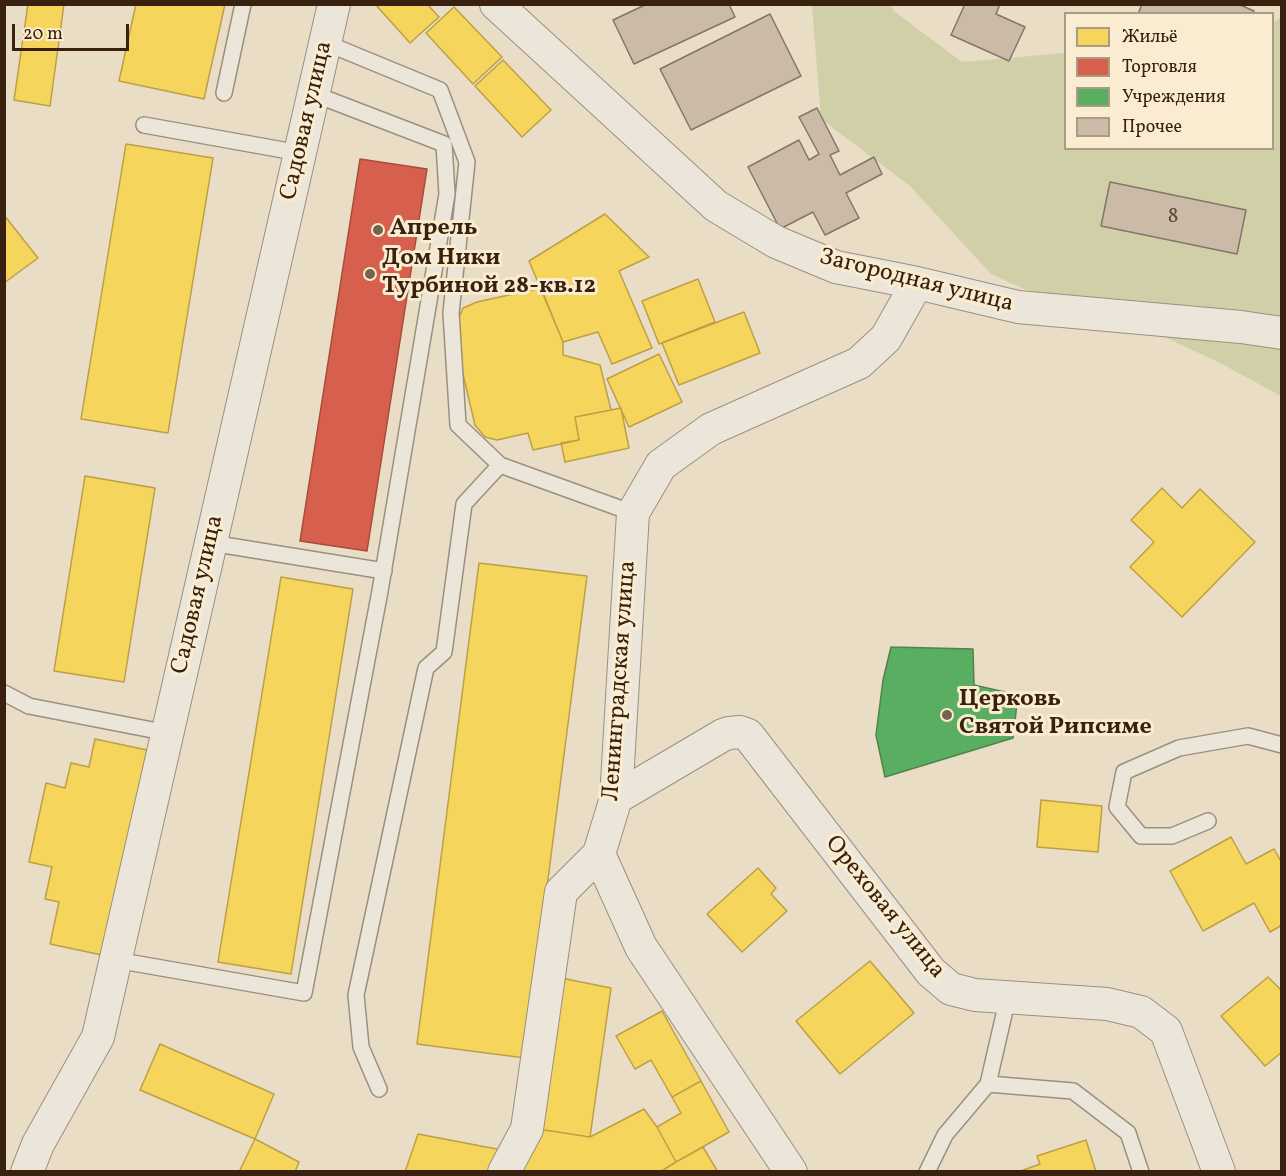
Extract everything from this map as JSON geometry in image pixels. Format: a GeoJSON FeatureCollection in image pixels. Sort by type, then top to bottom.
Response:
{"type":"FeatureCollection","features":[{"type":"Feature","properties":{"kind":"street","name":"Садовая улица"},"geometry":{"type":"LineString","coordinates":[[27,1172],[38,1144],[98,1037],[334,4]]}},
{"type":"Feature","properties":{"kind":"street","name":"Загородная улица"},"geometry":{"type":"LineString","coordinates":[[496,4],[716,206],[776,242],[836,267],[1018,307],[1241,327],[1281,333]]}},
{"type":"Feature","properties":{"kind":"street","name":"Ленинградская улица"},"geometry":{"type":"LineString","coordinates":[[599,854],[616,798],[633,513],[661,465],[711,429],[859,363],[886,338],[917,283]]}},
{"type":"Feature","properties":{"kind":"street","name":"Ореховая улица"},"geometry":{"type":"LineString","coordinates":[[616,798],[729,732],[748,735],[931,972],[951,989],[975,995],[1107,1004],[1141,1012],[1166,1031],[1219,1172]]}},
{"type":"Feature","properties":{"kind":"street"},"geometry":{"type":"LineString","coordinates":[[504,1172],[528,1129],[561,892],[599,854],[641,947],[791,1172]]}},
{"type":"Feature","properties":{"kind":"lane"},"geometry":{"type":"LineString","coordinates":[[224,93],[243,4]]}},
{"type":"Feature","properties":{"kind":"lane"},"geometry":{"type":"LineString","coordinates":[[326,43],[440,90],[467,162],[451,313],[458,425],[500,465],[633,513]]}},
{"type":"Feature","properties":{"kind":"lane"},"geometry":{"type":"LineString","coordinates":[[116,960],[304,993],[384,571],[447,194],[444,144],[314,94]]}},
{"type":"Feature","properties":{"kind":"lane"},"geometry":{"type":"LineString","coordinates":[[144,125],[300,153]]}},
{"type":"Feature","properties":{"kind":"lane"},"geometry":{"type":"LineString","coordinates":[[379,1089],[361,1047],[357,995],[426,668],[444,652],[464,504],[500,465]]}},
{"type":"Feature","properties":{"kind":"lane"},"geometry":{"type":"LineString","coordinates":[[211,543],[384,571]]}},
{"type":"Feature","properties":{"kind":"lane"},"geometry":{"type":"LineString","coordinates":[[4,693],[29,706],[168,733]]}},
{"type":"Feature","properties":{"kind":"lane"},"geometry":{"type":"LineString","coordinates":[[1208,821],[1172,836],[1141,836],[1117,807],[1124,772],[1179,748],[1248,736],[1281,745]]}},
{"type":"Feature","properties":{"kind":"lane"},"geometry":{"type":"LineString","coordinates":[[927,1172],[945,1135],[988,1084],[1008,997]]}},
{"type":"Feature","properties":{"kind":"lane"},"geometry":{"type":"LineString","coordinates":[[988,1084],[1073,1091],[1128,1133],[1141,1172]]}},
{"type":"Feature","properties":{"kind":"shaded area"},"geometry":{"type":"Polygon","coordinates":[[[812,5],[890,5],[895,12],[962,62],[1064,53],[1064,150],[1274,150],[1274,22],[1281,17],[1281,396],[1218,362],[1130,321],[1051,301],[991,274],[910,186],[821,119],[812,5]]]}},
{"type":"Feature","properties":{"kind":"building: Жильё"},"geometry":{"type":"Polygon","coordinates":[[[28,4],[64,4],[50,106],[14,100],[28,4]]]}},
{"type":"Feature","properties":{"kind":"building: Жильё"},"geometry":{"type":"Polygon","coordinates":[[[136,4],[225,4],[204,99],[119,81],[136,4]]]}},
{"type":"Feature","properties":{"kind":"building: Жильё"},"geometry":{"type":"Polygon","coordinates":[[[375,4],[427,4],[439,17],[410,43],[375,4]]]}},
{"type":"Feature","properties":{"kind":"building: Жильё"},"geometry":{"type":"Polygon","coordinates":[[[454,7],[502,57],[473,84],[426,33],[454,7]]]}},
{"type":"Feature","properties":{"kind":"building: Жильё"},"geometry":{"type":"Polygon","coordinates":[[[503,60],[551,110],[522,137],[475,86],[503,60]]]}},
{"type":"Feature","properties":{"kind":"building: Жильё"},"geometry":{"type":"Polygon","coordinates":[[[126,144],[213,158],[168,433],[81,419],[126,144]]]}},
{"type":"Feature","properties":{"kind":"building: Жильё"},"geometry":{"type":"Polygon","coordinates":[[[605,214],[649,257],[619,271],[652,348],[612,364],[598,332],[563,342],[529,261],[605,214]]]}},
{"type":"Feature","properties":{"kind":"building: Жильё"},"geometry":{"type":"Polygon","coordinates":[[[4,215],[38,258],[4,283],[4,215]]]}},
{"type":"Feature","properties":{"kind":"building: Жильё"},"geometry":{"type":"Polygon","coordinates":[[[698,279],[715,322],[659,344],[642,301],[698,279]]]}},
{"type":"Feature","properties":{"kind":"building: Жильё"},"geometry":{"type":"Polygon","coordinates":[[[541,288],[563,342],[563,355],[600,365],[611,410],[575,417],[579,440],[533,450],[528,433],[497,440],[485,437],[475,425],[453,332],[463,308],[477,302],[541,288]]]}},
{"type":"Feature","properties":{"kind":"building: Жильё"},"geometry":{"type":"Polygon","coordinates":[[[744,312],[760,353],[679,385],[662,343],[744,312]]]}},
{"type":"Feature","properties":{"kind":"building: Жильё"},"geometry":{"type":"Polygon","coordinates":[[[659,354],[682,402],[629,427],[607,379],[659,354]]]}},
{"type":"Feature","properties":{"kind":"building: Жильё"},"geometry":{"type":"Polygon","coordinates":[[[621,408],[629,448],[565,462],[561,443],[579,440],[575,417],[621,408]]]}},
{"type":"Feature","properties":{"kind":"building: Жильё"},"geometry":{"type":"Polygon","coordinates":[[[85,476],[155,488],[124,682],[54,671],[85,476]]]}},
{"type":"Feature","properties":{"kind":"building: Жильё"},"geometry":{"type":"Polygon","coordinates":[[[1162,488],[1182,508],[1200,489],[1255,542],[1182,617],[1130,567],[1154,542],[1131,520],[1162,488]]]}},
{"type":"Feature","properties":{"kind":"building: Жильё"},"geometry":{"type":"Polygon","coordinates":[[[479,563],[587,576],[525,1058],[417,1044],[479,563]]]}},
{"type":"Feature","properties":{"kind":"building: Жильё"},"geometry":{"type":"Polygon","coordinates":[[[281,577],[353,589],[291,974],[218,962],[281,577]]]}},
{"type":"Feature","properties":{"kind":"building: Жильё"},"geometry":{"type":"Polygon","coordinates":[[[95,739],[147,750],[102,955],[50,944],[59,902],[45,899],[52,867],[29,862],[46,783],[65,788],[71,763],[89,767],[95,739]]]}},
{"type":"Feature","properties":{"kind":"building: Жильё"},"geometry":{"type":"Polygon","coordinates":[[[1041,800],[1102,806],[1098,852],[1037,847],[1041,800]]]}},
{"type":"Feature","properties":{"kind":"building: Жильё"},"geometry":{"type":"Polygon","coordinates":[[[1231,837],[1246,864],[1274,849],[1282,863],[1282,925],[1270,932],[1254,903],[1203,931],[1170,871],[1231,837]]]}},
{"type":"Feature","properties":{"kind":"building: Жильё"},"geometry":{"type":"Polygon","coordinates":[[[758,868],[776,888],[771,894],[787,911],[742,952],[707,914],[758,868]]]}},
{"type":"Feature","properties":{"kind":"building: Жильё"},"geometry":{"type":"Polygon","coordinates":[[[870,961],[914,1013],[840,1074],[796,1021],[870,961]]]}},
{"type":"Feature","properties":{"kind":"building: Жильё"},"geometry":{"type":"Polygon","coordinates":[[[1268,977],[1282,991],[1282,1052],[1265,1066],[1221,1016],[1268,977]]]}},
{"type":"Feature","properties":{"kind":"building: Жильё"},"geometry":{"type":"Polygon","coordinates":[[[561,978],[611,988],[590,1137],[538,1129],[561,978]]]}},
{"type":"Feature","properties":{"kind":"building: Жильё"},"geometry":{"type":"Polygon","coordinates":[[[662,1011],[701,1081],[672,1097],[651,1060],[635,1069],[616,1036],[662,1011]]]}},
{"type":"Feature","properties":{"kind":"building: Жильё"},"geometry":{"type":"Polygon","coordinates":[[[160,1044],[274,1094],[255,1139],[140,1090],[160,1044]]]}},
{"type":"Feature","properties":{"kind":"building: Жильё"},"geometry":{"type":"Polygon","coordinates":[[[701,1081],[729,1132],[676,1162],[657,1127],[681,1113],[672,1097],[701,1081]]]}},
{"type":"Feature","properties":{"kind":"building: Жильё"},"geometry":{"type":"Polygon","coordinates":[[[644,1109],[657,1127],[676,1162],[660,1172],[517,1172],[538,1129],[590,1137],[644,1109]]]}},
{"type":"Feature","properties":{"kind":"building: Жильё"},"geometry":{"type":"Polygon","coordinates":[[[418,1134],[502,1150],[490,1172],[405,1172],[418,1134]]]}},
{"type":"Feature","properties":{"kind":"building: Жильё"},"geometry":{"type":"Polygon","coordinates":[[[255,1139],[299,1162],[295,1172],[239,1172],[255,1139]]]}},
{"type":"Feature","properties":{"kind":"building: Жильё"},"geometry":{"type":"Polygon","coordinates":[[[1086,1140],[1096,1172],[1018,1172],[1040,1164],[1037,1156],[1086,1140]]]}},
{"type":"Feature","properties":{"kind":"building: Жильё"},"geometry":{"type":"Polygon","coordinates":[[[703,1147],[718,1172],[660,1172],[676,1162],[703,1147]]]}},
{"type":"Feature","properties":{"kind":"building: Торговля"},"geometry":{"type":"Polygon","coordinates":[[[360,159],[427,169],[367,551],[300,541],[360,159]]]}},
{"type":"Feature","properties":{"kind":"building: Учреждения","name":"Церковь Святой Рипсиме"},"geometry":{"type":"Polygon","coordinates":[[[891,647],[973,649],[974,685],[1018,695],[1013,738],[885,777],[876,735],[883,680],[891,647]]]}},
{"type":"Feature","properties":{"kind":"building: Прочее"},"geometry":{"type":"Polygon","coordinates":[[[647,4],[729,4],[735,17],[634,64],[613,20],[647,4]]]}},
{"type":"Feature","properties":{"kind":"building: Прочее"},"geometry":{"type":"Polygon","coordinates":[[[965,4],[1000,4],[996,14],[1025,27],[1009,61],[951,35],[965,4]]]}},
{"type":"Feature","properties":{"kind":"building: Прочее"},"geometry":{"type":"Polygon","coordinates":[[[1142,4],[1238,4],[1254,11],[1254,12],[1139,12],[1142,4]]]}},
{"type":"Feature","properties":{"kind":"building: Прочее"},"geometry":{"type":"Polygon","coordinates":[[[770,14],[801,76],[691,130],[660,69],[770,14]]]}},
{"type":"Feature","properties":{"kind":"building: Прочее"},"geometry":{"type":"Polygon","coordinates":[[[817,108],[839,151],[830,155],[840,175],[874,157],[882,174],[846,193],[859,218],[825,235],[813,212],[780,229],[748,167],[799,140],[809,160],[819,154],[799,117],[817,108]]]}},
{"type":"Feature","properties":{"kind":"building: Прочее"},"geometry":{"type":"Polygon","coordinates":[[[1110,182],[1246,210],[1237,254],[1101,226],[1110,182]]]}},
{"type":"Feature","properties":{"kind":"place","name":"Апрель"},"geometry":{"type":"Point","coordinates":[378,230]}},
{"type":"Feature","properties":{"kind":"place","name":"Дом Ники Турбиной 28-кв.12"},"geometry":{"type":"Point","coordinates":[370,274]}},
{"type":"Feature","properties":{"kind":"place","name":"Церковь Святой Рипсиме"},"geometry":{"type":"Point","coordinates":[947,715]}}]}
